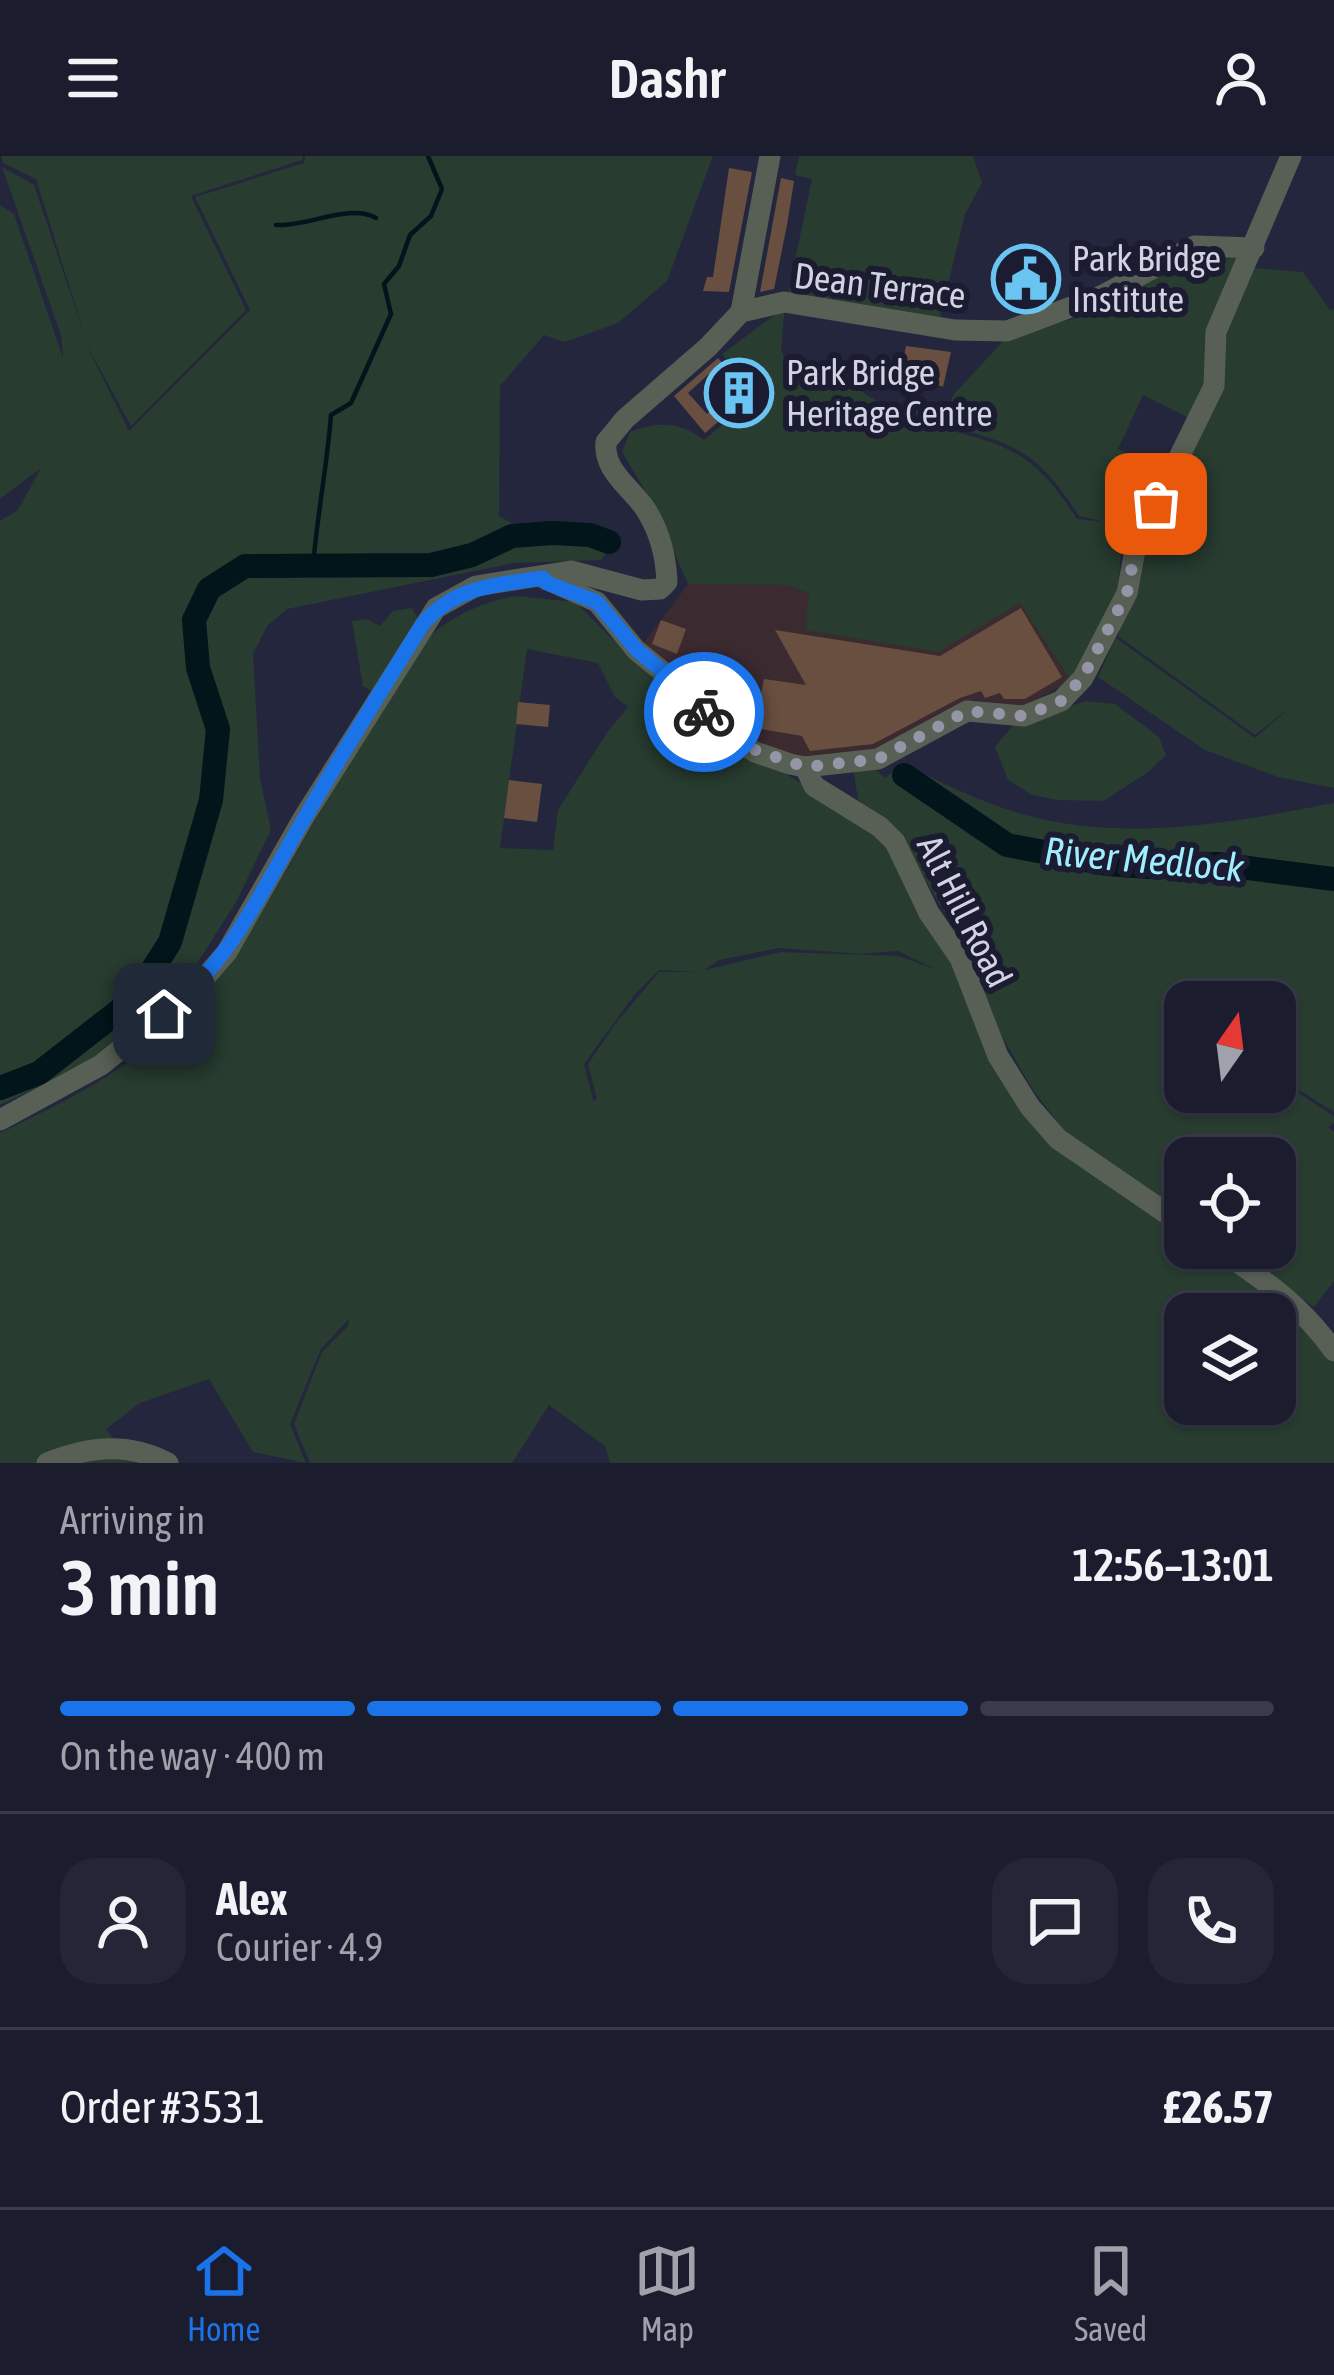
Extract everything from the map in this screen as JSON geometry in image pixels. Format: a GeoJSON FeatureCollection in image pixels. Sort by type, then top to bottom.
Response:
{"type":"FeatureCollection","features":[{"type":"Feature","properties":{"kind":"street"},"geometry":{"type":"LineString","coordinates":[[741,312],[770,156]]}},
{"type":"Feature","properties":{"kind":"street"},"geometry":{"type":"LineString","coordinates":[[805,767],[878,759],[967,711],[1024,716],[1061,701],[1074,690],[1127,593],[1136,545],[1214,386],[1216,332],[1291,156]]}},
{"type":"Feature","properties":{"kind":"street","name":"Dean Terrace"},"geometry":{"type":"LineString","coordinates":[[543,578],[581,572],[642,590],[659,589],[667,582],[657,533],[647,511],[609,464],[606,442],[741,312],[784,302],[956,330],[1007,331],[1103,295],[1195,246],[1254,248]]}},
{"type":"Feature","properties":{"kind":"street"},"geometry":{"type":"LineString","coordinates":[[0,1120],[101,1065],[195,989],[227,952],[304,817],[436,608],[476,586],[543,578]]}},
{"type":"Feature","properties":{"kind":"street","name":"Alt Hill Road"},"geometry":{"type":"LineString","coordinates":[[543,578],[597,602],[637,650],[684,689],[728,736],[754,752],[805,767],[814,786],[880,827],[895,842],[928,913],[960,958],[998,1056],[1030,1107],[1058,1139],[1164,1212]]}},
{"type":"Feature","properties":{"kind":"street"},"geometry":{"type":"LineString","coordinates":[[1248,1269],[1310,1317],[1334,1351]]}},
{"type":"Feature","properties":{"kind":"street"},"geometry":{"type":"LineString","coordinates":[[47,1463],[82,1449],[128,1447],[168,1463]]}},
{"type":"Feature","properties":{"kind":"shaded area"},"geometry":{"type":"Polygon","coordinates":[[[688,584],[785,585],[809,593],[1020,602],[1071,681],[1020,708],[974,700],[877,750],[812,761],[770,750],[723,721],[642,645],[688,584]]]}},
{"type":"Feature","properties":{"kind":"green space"},"geometry":{"type":"Polygon","coordinates":[[[1,156],[303,156],[191,196],[246,310],[131,426],[85,342],[129,431],[250,310],[195,197],[304,163],[305,156],[713,156],[667,281],[618,323],[565,342],[544,335],[500,386],[499,516],[536,537],[618,537],[601,560],[514,563],[287,609],[267,626],[253,654],[260,779],[271,830],[236,902],[179,992],[82,1067],[0,1105],[0,521],[18,510],[41,468],[0,499],[0,205],[14,214],[63,358],[61,335],[2,167],[34,185],[85,337],[36,179],[3,163],[1,156]]]}},
{"type":"Feature","properties":{"kind":"green space"},"geometry":{"type":"Polygon","coordinates":[[[799,156],[973,156],[982,183],[965,214],[939,322],[787,298],[812,179],[795,175],[799,156]]]}},
{"type":"Feature","properties":{"kind":"green space"},"geometry":{"type":"Polygon","coordinates":[[[1239,258],[1209,388],[1191,419],[1143,395],[1118,449],[1161,470],[1121,556],[1117,594],[1071,681],[1020,603],[938,652],[805,630],[809,593],[785,585],[688,584],[652,502],[622,452],[630,432],[650,426],[678,427],[704,440],[758,395],[722,354],[785,307],[781,349],[792,381],[837,376],[883,405],[928,408],[937,418],[937,427],[1002,447],[1033,465],[1077,519],[1106,522],[1079,516],[1049,476],[1021,452],[940,424],[954,394],[1009,335],[1089,315],[1189,260],[1239,258]]]}},
{"type":"Feature","properties":{"kind":"green space"},"geometry":{"type":"Polygon","coordinates":[[[1254,268],[1303,272],[1330,310],[1334,309],[1334,788],[1278,777],[1205,750],[1098,677],[1116,638],[1255,738],[1292,706],[1255,735],[1118,636],[1146,537],[1223,381],[1227,332],[1254,268]]]}},
{"type":"Feature","properties":{"kind":"green space"},"geometry":{"type":"Polygon","coordinates":[[[517,596],[575,602],[660,678],[780,770],[877,832],[954,957],[1006,1082],[1164,1217],[1164,1269],[1236,1269],[1266,1293],[1164,1293],[1164,1425],[1296,1425],[1296,1321],[1334,1361],[1334,1463],[610,1463],[605,1446],[549,1405],[512,1463],[310,1463],[294,1424],[322,1352],[348,1326],[349,1319],[321,1349],[290,1424],[306,1463],[253,1452],[209,1379],[140,1403],[106,1429],[122,1452],[145,1463],[0,1463],[0,1133],[131,1061],[197,1002],[290,865],[414,652],[431,635],[479,606],[517,596]],[[527,649],[500,848],[553,850],[558,810],[628,707],[615,697],[598,663],[527,649]],[[779,948],[719,960],[704,970],[781,952],[899,956],[937,970],[898,951],[861,954],[779,948]],[[659,970],[635,994],[584,1064],[593,1100],[589,1103],[597,1099],[588,1064],[615,1024],[659,972],[697,972],[659,970]]]}},
{"type":"Feature","properties":{"kind":"green space"},"geometry":{"type":"Polygon","coordinates":[[[412,608],[418,619],[372,691],[363,686],[352,621],[367,619],[380,626],[393,611],[412,608]]]}},
{"type":"Feature","properties":{"kind":"green space"},"geometry":{"type":"Polygon","coordinates":[[[1086,701],[1115,704],[1159,737],[1166,755],[1103,801],[1032,795],[1008,780],[995,747],[1015,723],[1086,701]]]}},
{"type":"Feature","properties":{"kind":"green space"},"geometry":{"type":"Polygon","coordinates":[[[902,764],[1006,809],[1100,827],[1217,823],[1334,803],[1334,1112],[1296,1088],[1296,981],[1164,981],[1164,1113],[1296,1113],[1296,1092],[1334,1116],[1328,1127],[1334,1132],[1334,1281],[1314,1307],[1259,1269],[1296,1269],[1296,1137],[1164,1137],[1164,1202],[1068,1136],[1033,1090],[990,1016],[965,946],[897,833],[858,800],[853,767],[871,765],[885,778],[902,764]]]}},
{"type":"Feature","properties":{"kind":"building"},"geometry":{"type":"Polygon","coordinates":[[[729,168],[752,172],[729,292],[703,291],[707,277],[713,277],[729,168]]]}},
{"type":"Feature","properties":{"kind":"building"},"geometry":{"type":"Polygon","coordinates":[[[781,178],[794,181],[787,225],[774,289],[760,292],[781,178]]]}},
{"type":"Feature","properties":{"kind":"building","name":"Park Bridge Institute"},"geometry":{"type":"Polygon","coordinates":[[[1037,260],[1040,285],[1013,289],[1010,263],[1037,260]]]}},
{"type":"Feature","properties":{"kind":"building"},"geometry":{"type":"Polygon","coordinates":[[[906,346],[951,352],[943,387],[901,371],[906,346]]]}},
{"type":"Feature","properties":{"kind":"building","name":"Park Bridge Heritage Centre"},"geometry":{"type":"Polygon","coordinates":[[[718,358],[750,395],[705,433],[674,396],[718,358]],[[711,372],[688,393],[707,414],[730,394],[711,372]]]}},
{"type":"Feature","properties":{"kind":"building"},"geometry":{"type":"Polygon","coordinates":[[[1021,608],[1062,677],[1025,699],[1004,699],[1000,693],[985,698],[981,691],[873,744],[810,751],[802,736],[754,728],[764,679],[806,685],[775,630],[940,656],[1021,608]]]}},
{"type":"Feature","properties":{"kind":"building"},"geometry":{"type":"Polygon","coordinates":[[[661,620],[686,629],[677,654],[652,644],[661,620]]]}},
{"type":"Feature","properties":{"kind":"building"},"geometry":{"type":"Polygon","coordinates":[[[518,702],[550,705],[548,727],[516,724],[518,702]]]}},
{"type":"Feature","properties":{"kind":"building"},"geometry":{"type":"Polygon","coordinates":[[[509,780],[542,784],[537,822],[504,818],[509,780]]]}},
{"type":"Feature","properties":{"kind":"waterway"},"geometry":{"type":"LineString","coordinates":[[313,567],[331,415],[351,403],[391,314],[384,284],[399,266],[410,235],[431,216],[442,189],[428,156]]}},
{"type":"Feature","properties":{"kind":"waterway"},"geometry":{"type":"LineString","coordinates":[[276,225],[354,213],[376,218]]}},
{"type":"Feature","properties":{"kind":"waterway","name":"River Medlock"},"geometry":{"type":"LineString","coordinates":[[0,1088],[39,1073],[134,999],[170,942],[211,800],[218,729],[198,668],[194,620],[209,589],[245,566],[431,565],[472,555],[512,536],[552,533],[590,535],[609,542]]}},
{"type":"Feature","properties":{"kind":"waterway","name":"River Medlock"},"geometry":{"type":"LineString","coordinates":[[904,775],[1007,845],[1107,864],[1217,864],[1334,879]]}},
{"type":"Feature","properties":{"kind":"way so far"},"geometry":{"type":"LineString","coordinates":[[704,712],[741,745],[805,767],[878,759],[967,711],[1024,716],[1061,701],[1083,677],[1127,593],[1136,545],[1156,504]]}},
{"type":"Feature","properties":{"kind":"place","name":"Park Bridge Institute"},"geometry":{"type":"Point","coordinates":[1026,279]}},
{"type":"Feature","properties":{"kind":"place","name":"Park Bridge Heritage Centre"},"geometry":{"type":"Point","coordinates":[739,393]}},
{"type":"Feature","properties":{"kind":"route"},"geometry":{"type":"LineString","coordinates":[[164,1014],[195,989],[227,952],[304,817],[436,608],[476,586],[543,578],[597,602],[637,650],[704,712]]}}]}
